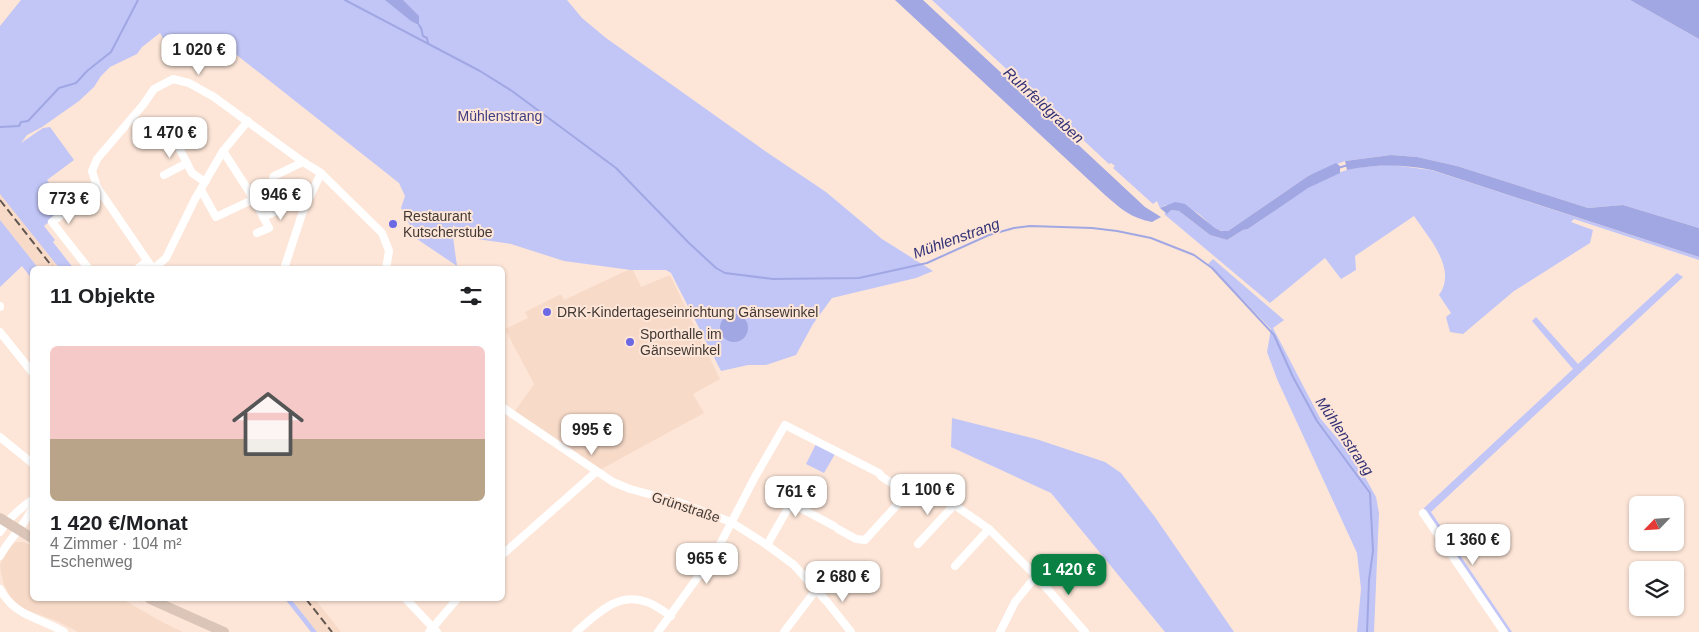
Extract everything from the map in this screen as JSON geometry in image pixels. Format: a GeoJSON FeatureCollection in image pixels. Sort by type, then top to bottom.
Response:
{"type":"FeatureCollection","features":[{"type":"Feature","properties":{"kind":"main road"},"geometry":{"type":"LineString","coordinates":[[3,520],[30,537]]}},
{"type":"Feature","properties":{"kind":"main road"},"geometry":{"type":"LineString","coordinates":[[154,601],[224,632]]}},
{"type":"Feature","properties":{"kind":"street"},"geometry":{"type":"LineString","coordinates":[[151,266],[97,187],[92,171],[97,159],[143,105],[154,89],[173,79],[189,83],[214,98],[302,162],[321,173],[382,234],[389,251],[386,266]]}},
{"type":"Feature","properties":{"kind":"street"},"geometry":{"type":"LineString","coordinates":[[157,266],[166,258],[223,151],[248,121]]}},
{"type":"Feature","properties":{"kind":"street"},"geometry":{"type":"LineString","coordinates":[[176,144],[192,173],[206,182]]}},
{"type":"Feature","properties":{"kind":"street"},"geometry":{"type":"LineString","coordinates":[[223,151],[269,228],[257,234]]}},
{"type":"Feature","properties":{"kind":"street"},"geometry":{"type":"LineString","coordinates":[[201,190],[216,217],[271,184],[274,176],[302,162]]}},
{"type":"Feature","properties":{"kind":"street"},"geometry":{"type":"LineString","coordinates":[[164,175],[186,163]]}},
{"type":"Feature","properties":{"kind":"street"},"geometry":{"type":"LineString","coordinates":[[285,266],[302,211],[321,173]]}},
{"type":"Feature","properties":{"kind":"street"},"geometry":{"type":"LineString","coordinates":[[87,266],[52,222],[97,187]]}},
{"type":"Feature","properties":{"kind":"street"},"geometry":{"type":"LineString","coordinates":[[263,217],[289,205]]}},
{"type":"Feature","properties":{"kind":"street"},"geometry":{"type":"LineString","coordinates":[[141,266],[147,261]]}},
{"type":"Feature","properties":{"kind":"street"},"geometry":{"type":"LineString","coordinates":[[0,332],[30,370]]}},
{"type":"Feature","properties":{"kind":"street","name":"Grünstraße"},"geometry":{"type":"LineString","coordinates":[[505,409],[613,482],[630,489],[678,502],[732,522],[794,566],[851,632]]}},
{"type":"Feature","properties":{"kind":"street"},"geometry":{"type":"LineString","coordinates":[[658,632],[716,552],[755,477],[785,425],[880,473],[882,477],[908,492]]}},
{"type":"Feature","properties":{"kind":"street"},"geometry":{"type":"LineString","coordinates":[[0,437],[30,461]]}},
{"type":"Feature","properties":{"kind":"street"},"geometry":{"type":"LineString","coordinates":[[505,552],[596,472]]}},
{"type":"Feature","properties":{"kind":"street"},"geometry":{"type":"LineString","coordinates":[[767,545],[791,503],[856,539],[865,540],[908,492],[914,487],[924,484],[955,504],[988,530],[1036,576],[1085,632]]}},
{"type":"Feature","properties":{"kind":"street"},"geometry":{"type":"LineString","coordinates":[[0,532],[3,520],[30,501]]}},
{"type":"Feature","properties":{"kind":"street"},"geometry":{"type":"LineString","coordinates":[[918,544],[955,504]]}},
{"type":"Feature","properties":{"kind":"street"},"geometry":{"type":"LineString","coordinates":[[0,556],[30,511]]}},
{"type":"Feature","properties":{"kind":"street"},"geometry":{"type":"LineString","coordinates":[[1423,514],[1504,632]]}},
{"type":"Feature","properties":{"kind":"street"},"geometry":{"type":"LineString","coordinates":[[956,566],[988,530]]}},
{"type":"Feature","properties":{"kind":"street"},"geometry":{"type":"LineString","coordinates":[[1000,632],[1015,602],[1036,576]]}},
{"type":"Feature","properties":{"kind":"street"},"geometry":{"type":"LineString","coordinates":[[0,589],[5,599],[16,609],[64,632]]}},
{"type":"Feature","properties":{"kind":"street"},"geometry":{"type":"LineString","coordinates":[[784,632],[816,590]]}},
{"type":"Feature","properties":{"kind":"street"},"geometry":{"type":"LineString","coordinates":[[576,632],[605,607],[620,600],[631,599],[648,602],[671,616]]}},
{"type":"Feature","properties":{"kind":"street"},"geometry":{"type":"LineString","coordinates":[[408,601],[433,631],[456,601]]}},
{"type":"Feature","properties":{"kind":"shaded area"},"geometry":{"type":"Polygon","coordinates":[[[385,0],[403,0],[419,16],[419,25],[411,21],[385,0]]]}},
{"type":"Feature","properties":{"kind":"shaded area"},"geometry":{"type":"Polygon","coordinates":[[[895,0],[923,0],[1145,207],[1161,217],[1152,222],[1132,215],[1116,205],[895,0]]]}},
{"type":"Feature","properties":{"kind":"shaded area"},"geometry":{"type":"Polygon","coordinates":[[[1630,0],[1699,0],[1699,39],[1630,0]]]}},
{"type":"Feature","properties":{"kind":"shaded area"},"geometry":{"type":"Polygon","coordinates":[[[1391,155],[1417,157],[1457,166],[1588,208],[1623,205],[1699,228],[1699,257],[1432,170],[1389,165],[1347,170],[1345,161],[1391,155]]]}},
{"type":"Feature","properties":{"kind":"shaded area"},"geometry":{"type":"Polygon","coordinates":[[[1336,163],[1340,166],[1340,173],[1308,188],[1248,229],[1227,240],[1210,235],[1179,211],[1171,210],[1167,214],[1160,208],[1175,202],[1185,204],[1215,228],[1221,231],[1228,231],[1308,176],[1336,163]]]}},
{"type":"Feature","properties":{"kind":"shaded area"},"geometry":{"type":"Polygon","coordinates":[[[0,191],[58,266],[37,266],[0,220],[0,191]]]}},
{"type":"Feature","properties":{"kind":"shaded area"},"geometry":{"type":"Polygon","coordinates":[[[632,268],[641,287],[670,275],[720,379],[693,394],[704,413],[596,472],[513,414],[534,384],[505,329],[528,318],[525,312],[561,294],[564,300],[632,268]]]}},
{"type":"Feature","properties":{"kind":"shaded area"},"geometry":{"type":"Polygon","coordinates":[[[734,314],[744,318],[748,328],[744,338],[734,342],[724,338],[720,328],[724,318],[734,314]]]}},
{"type":"Feature","properties":{"kind":"shaded area"},"geometry":{"type":"Polygon","coordinates":[[[16,542],[24,542],[30,545],[30,601],[126,601],[183,632],[78,632],[57,621],[23,609],[10,596],[4,585],[1,573],[0,565],[11,545],[16,542]]]}},
{"type":"Feature","properties":{"kind":"shaded area"},"geometry":{"type":"Polygon","coordinates":[[[293,601],[317,601],[341,632],[317,632],[293,601]]]}},
{"type":"Feature","properties":{"kind":"green space","name":"Mühlenstrang"},"geometry":{"type":"Polygon","coordinates":[[[21,0],[567,0],[582,18],[606,38],[826,192],[882,239],[933,271],[916,278],[832,298],[813,324],[796,355],[766,365],[748,365],[721,371],[671,273],[666,270],[631,270],[564,261],[511,244],[470,238],[453,225],[457,266],[417,239],[401,208],[405,196],[399,183],[219,41],[205,35],[193,34],[167,45],[160,33],[142,47],[137,54],[110,67],[94,87],[79,101],[42,127],[27,135],[21,143],[43,128],[50,127],[74,160],[47,180],[67,207],[44,226],[55,240],[53,242],[72,266],[58,266],[0,194],[0,26],[21,0]]]}},
{"type":"Feature","properties":{"kind":"green space"},"geometry":{"type":"Polygon","coordinates":[[[932,0],[1630,0],[1699,39],[1699,228],[1623,205],[1588,208],[1457,166],[1417,157],[1391,155],[1345,161],[1308,176],[1228,231],[1218,230],[1191,210],[1166,205],[1160,208],[1157,201],[1153,204],[1113,168],[1115,166],[1111,163],[1109,164],[932,0]]]}},
{"type":"Feature","properties":{"kind":"green space"},"geometry":{"type":"Polygon","coordinates":[[[1392,165],[1431,170],[1699,257],[1699,260],[1574,219],[1571,222],[1593,230],[1590,243],[1514,291],[1463,334],[1450,332],[1446,317],[1451,313],[1439,295],[1444,285],[1443,264],[1433,243],[1414,216],[1355,256],[1356,270],[1341,279],[1325,258],[1270,303],[1164,214],[1171,210],[1179,211],[1210,235],[1227,240],[1248,229],[1308,188],[1333,175],[1358,168],[1392,165]]]}},
{"type":"Feature","properties":{"kind":"green space"},"geometry":{"type":"Polygon","coordinates":[[[0,220],[37,266],[30,266],[30,276],[22,266],[0,287],[0,220]]]}},
{"type":"Feature","properties":{"kind":"green space"},"geometry":{"type":"Polygon","coordinates":[[[1213,259],[1284,320],[1273,328],[1320,418],[1355,459],[1376,497],[1379,513],[1374,632],[1357,632],[1361,589],[1357,553],[1277,379],[1267,352],[1271,329],[1208,264],[1213,259]]]}},
{"type":"Feature","properties":{"kind":"green space"},"geometry":{"type":"Polygon","coordinates":[[[1677,273],[1683,277],[1431,512],[1512,632],[1507,632],[1423,509],[1573,369],[1532,321],[1536,317],[1578,364],[1677,273]]]}},
{"type":"Feature","properties":{"kind":"green space"},"geometry":{"type":"Polygon","coordinates":[[[952,418],[1036,439],[1105,462],[1121,473],[1155,517],[1234,632],[1165,632],[1051,493],[951,447],[952,418]]]}},
{"type":"Feature","properties":{"kind":"green space"},"geometry":{"type":"Polygon","coordinates":[[[816,444],[835,454],[824,473],[806,464],[816,444]]]}},
{"type":"Feature","properties":{"kind":"green space"},"geometry":{"type":"Polygon","coordinates":[[[287,601],[293,601],[317,632],[311,632],[287,601]]]}},
{"type":"Feature","properties":{"kind":"waterway"},"geometry":{"type":"LineString","coordinates":[[0,127],[19,126],[21,122],[28,121],[59,88],[76,83],[87,71],[111,52],[138,0]]}},
{"type":"Feature","properties":{"kind":"waterway","name":"Mühlenstrang"},"geometry":{"type":"LineString","coordinates":[[345,0],[480,71],[512,91],[616,168],[689,243],[716,268],[725,273],[773,279],[859,278],[927,263],[989,235],[1030,226],[1092,228],[1117,231],[1151,238],[1194,255],[1212,268],[1274,335],[1293,377],[1317,421],[1370,493],[1373,551],[1369,580],[1367,632]]}},
{"type":"Feature","properties":{"kind":"waterway"},"geometry":{"type":"LineString","coordinates":[[419,25],[428,43]]}},
{"type":"Feature","properties":{"kind":"waterway"},"geometry":{"type":"LineString","coordinates":[[1338,168],[1348,165]]}},
{"type":"Feature","properties":{"kind":"railway"},"geometry":{"type":"LineString","coordinates":[[0,200],[52,266]]}},
{"type":"Feature","properties":{"kind":"railway"},"geometry":{"type":"LineString","coordinates":[[308,601],[332,632]]}},
{"type":"Feature","properties":{"kind":"place","name":"Restaurant Kutscherstube"},"geometry":{"type":"Point","coordinates":[393,224]}},
{"type":"Feature","properties":{"kind":"place","name":"DRK-Kindertageseinrichtung Gänsewinkel"},"geometry":{"type":"Point","coordinates":[547,312]}},
{"type":"Feature","properties":{"kind":"place","name":"Sporthalle im Gänsewinkel"},"geometry":{"type":"Point","coordinates":[630,342]}},
{"type":"Feature","properties":{"kind":"water label","name":"Ruhrfeldgraben"},"geometry":{"type":"Point","coordinates":[1044,105]}}]}
